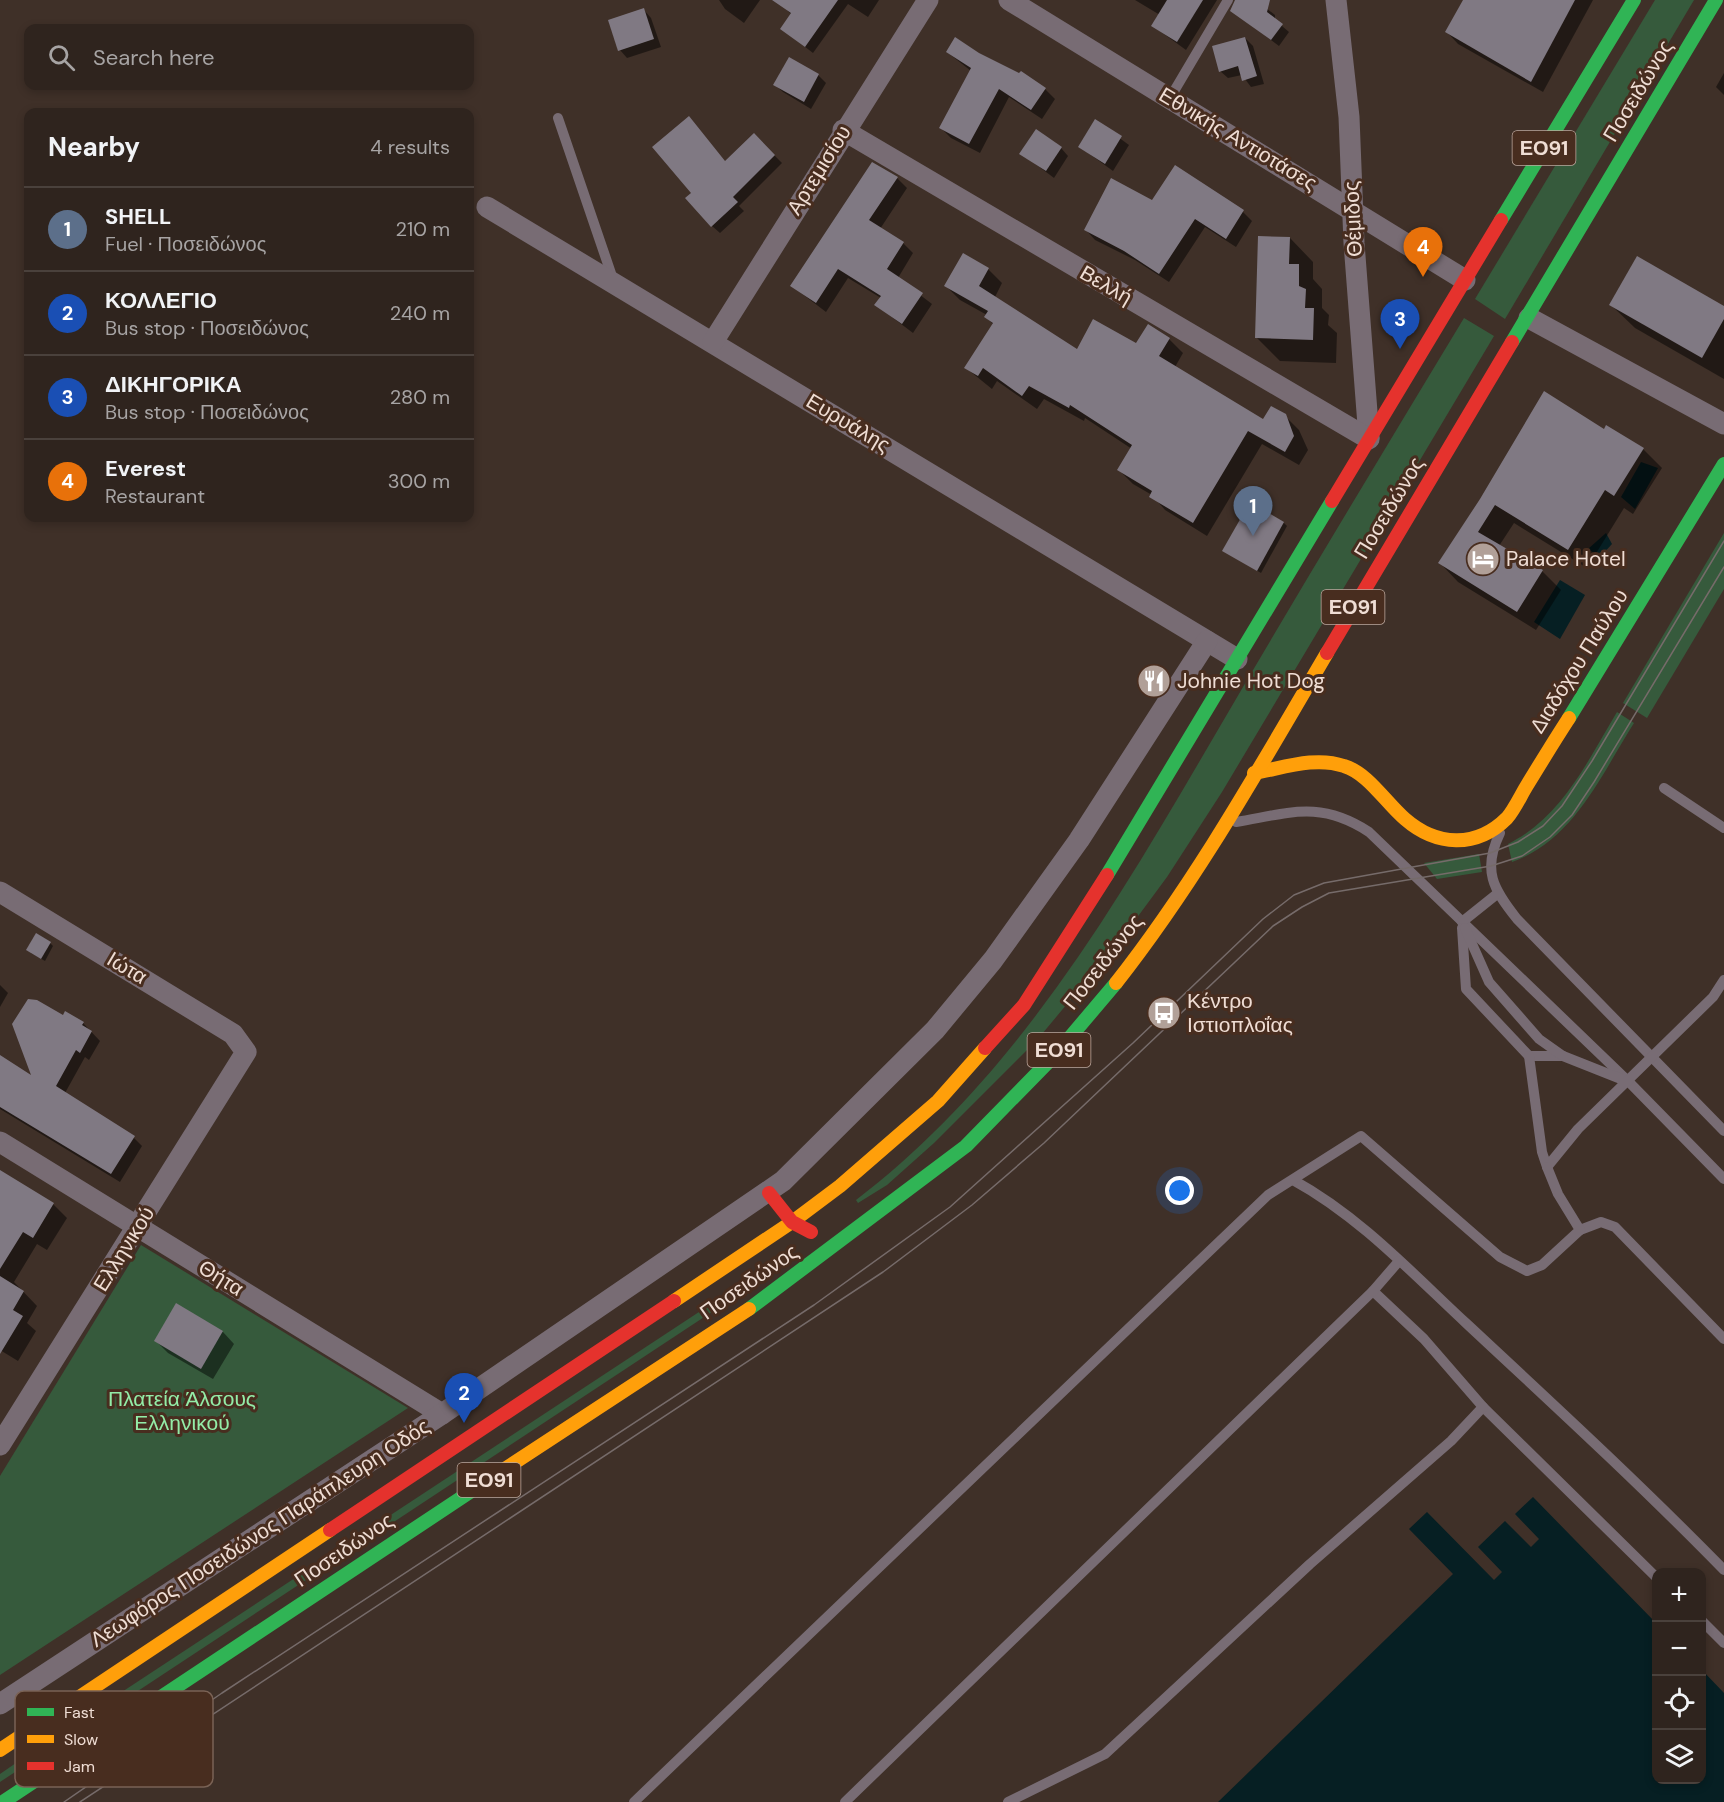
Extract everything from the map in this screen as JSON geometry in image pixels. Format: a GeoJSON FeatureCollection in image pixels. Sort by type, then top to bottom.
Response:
{"type":"FeatureCollection","features":[{"type":"Feature","properties":{"kind":"main road","name":"Ποσειδώνος"},"geometry":{"type":"LineString","coordinates":[[88,1691],[792,1222],[840,1186],[938,1101],[1024,1005],[1094,896],[1634,0]]}},
{"type":"Feature","properties":{"kind":"main road","name":"Ποσειδώνος"},"geometry":{"type":"LineString","coordinates":[[170,1691],[410,1531],[735,1320],[966,1146],[1055,1055],[1144,947],[1226,823],[1529,318],[1716,0]]}},
{"type":"Feature","properties":{"kind":"main road","name":"Διαδόχου Παύλου"},"geometry":{"type":"LineString","coordinates":[[1507,818],[1724,464]]}},
{"type":"Feature","properties":{"kind":"main road"},"geometry":{"type":"LineString","coordinates":[[1254,773],[1332,762],[1347,766],[1361,776],[1420,833],[1442,841],[1457,843],[1474,840],[1489,833],[1507,818]]}},
{"type":"Feature","properties":{"kind":"main road"},"geometry":{"type":"LineString","coordinates":[[769,1193],[792,1222],[836,1246]]}},
{"type":"Feature","properties":{"kind":"main road","name":"Ποσειδώνος"},"geometry":{"type":"LineString","coordinates":[[0,1750],[15,1740]]}},
{"type":"Feature","properties":{"kind":"main road","name":"Ποσειδώνος"},"geometry":{"type":"LineString","coordinates":[[3,1802],[26,1787]]}},
{"type":"Feature","properties":{"kind":"street","name":"Αρτεμισίου"},"geometry":{"type":"LineString","coordinates":[[713,342],[843,130],[927,0]]}},
{"type":"Feature","properties":{"kind":"street","name":"Εθνικής Αντιοτάσες"},"geometry":{"type":"LineString","coordinates":[[1009,0],[1465,280]]}},
{"type":"Feature","properties":{"kind":"street","name":"Θέμιδος"},"geometry":{"type":"LineString","coordinates":[[1336,0],[1349,117],[1352,209],[1369,439]]}},
{"type":"Feature","properties":{"kind":"street","name":"Βελλή"},"geometry":{"type":"LineString","coordinates":[[843,130],[1369,439]]}},
{"type":"Feature","properties":{"kind":"street","name":"Ευρυάλης"},"geometry":{"type":"LineString","coordinates":[[487,207],[1237,659]]}},
{"type":"Feature","properties":{"kind":"street"},"geometry":{"type":"LineString","coordinates":[[1529,318],[1724,424]]}},
{"type":"Feature","properties":{"kind":"street","name":"Λεωφόρος Ποσειδώνος Παράπλευρη Οδός"},"geometry":{"type":"LineString","coordinates":[[20,1691],[442,1414],[769,1193],[936,1030],[993,960],[1079,840],[1207,641]]}},
{"type":"Feature","properties":{"kind":"street","name":"Ιώτα"},"geometry":{"type":"LineString","coordinates":[[0,892],[233,1034],[246,1052]]}},
{"type":"Feature","properties":{"kind":"street","name":"Ελληνικού"},"geometry":{"type":"LineString","coordinates":[[0,1445],[246,1052]]}},
{"type":"Feature","properties":{"kind":"street","name":"Θήτα"},"geometry":{"type":"LineString","coordinates":[[0,1142],[442,1414]]}},
{"type":"Feature","properties":{"kind":"street","name":"Λεωφόρος Ποσειδώνος Παράπλευρη Οδός"},"geometry":{"type":"LineString","coordinates":[[0,1704],[15,1694]]}},
{"type":"Feature","properties":{"kind":"lane"},"geometry":{"type":"LineString","coordinates":[[1170,98],[1228,0]]}},
{"type":"Feature","properties":{"kind":"lane"},"geometry":{"type":"LineString","coordinates":[[558,118],[614,284]]}},
{"type":"Feature","properties":{"kind":"lane"},"geometry":{"type":"LineString","coordinates":[[1664,788],[1724,828]]}},
{"type":"Feature","properties":{"kind":"lane"},"geometry":{"type":"LineString","coordinates":[[1226,823],[1306,810],[1338,815],[1369,832],[1628,1081],[1724,1179]]}},
{"type":"Feature","properties":{"kind":"lane"},"geometry":{"type":"LineString","coordinates":[[1507,818],[1490,853],[1497,894],[1517,920],[1724,1131]]}},
{"type":"Feature","properties":{"kind":"lane"},"geometry":{"type":"LineString","coordinates":[[1462,922],[1497,894]]}},
{"type":"Feature","properties":{"kind":"lane"},"geometry":{"type":"LineString","coordinates":[[1462,922],[1466,989],[1529,1056],[1542,1152],[1558,1194],[1580,1230]]}},
{"type":"Feature","properties":{"kind":"lane"},"geometry":{"type":"LineString","coordinates":[[1462,922],[1489,982],[1539,1039],[1563,1056],[1628,1081]]}},
{"type":"Feature","properties":{"kind":"lane"},"geometry":{"type":"LineString","coordinates":[[1547,1167],[1578,1129],[1713,997],[1724,980]]}},
{"type":"Feature","properties":{"kind":"lane"},"geometry":{"type":"LineString","coordinates":[[1529,1056],[1563,1056]]}},
{"type":"Feature","properties":{"kind":"lane"},"geometry":{"type":"LineString","coordinates":[[634,1802],[1268,1195],[1361,1136],[1500,1257],[1520,1270],[1534,1269],[1542,1264],[1580,1230],[1601,1222],[1615,1227],[1724,1339]]}},
{"type":"Feature","properties":{"kind":"lane"},"geometry":{"type":"LineString","coordinates":[[1293,1180],[1337,1207],[1399,1261],[1638,1483],[1724,1570]]}},
{"type":"Feature","properties":{"kind":"lane"},"geometry":{"type":"LineString","coordinates":[[845,1802],[1373,1291],[1399,1261]]}},
{"type":"Feature","properties":{"kind":"lane"},"geometry":{"type":"LineString","coordinates":[[1373,1291],[1424,1339],[1483,1407],[1652,1573]]}},
{"type":"Feature","properties":{"kind":"lane"},"geometry":{"type":"LineString","coordinates":[[1008,1802],[1105,1754],[1310,1564],[1451,1441],[1483,1407]]}},
{"type":"Feature","properties":{"kind":"lane"},"geometry":{"type":"LineString","coordinates":[[1702,1622],[1724,1643]]}},
{"type":"Feature","properties":{"kind":"green space"},"geometry":{"type":"Polygon","coordinates":[[[1655,0],[1694,0],[1505,319],[1475,299],[1655,0]]]}},
{"type":"Feature","properties":{"kind":"green space"},"geometry":{"type":"Polygon","coordinates":[[[1464,318],[1494,336],[1222,792],[1167,877],[1122,938],[1037,1040],[934,1143],[887,1185],[858,1203],[856,1200],[917,1148],[972,1092],[1023,1032],[1070,969],[1156,836],[1464,318]]]}},
{"type":"Feature","properties":{"kind":"green space"},"geometry":{"type":"Polygon","coordinates":[[[1724,533],[1724,589],[1647,718],[1623,703],[1724,533]]]}},
{"type":"Feature","properties":{"kind":"green space"},"geometry":{"type":"Polygon","coordinates":[[[1617,712],[1634,723],[1584,804],[1553,838],[1534,852],[1512,862],[1508,844],[1527,833],[1558,804],[1584,769],[1617,712]]]}},
{"type":"Feature","properties":{"kind":"green space"},"geometry":{"type":"Polygon","coordinates":[[[1479,854],[1482,872],[1437,879],[1424,863],[1479,854]]]}},
{"type":"Feature","properties":{"kind":"green space","name":"Πλατεία Άλσους Ελληνικού"},"geometry":{"type":"Polygon","coordinates":[[[141,1245],[408,1408],[0,1675],[0,1476],[141,1245]]]}},
{"type":"Feature","properties":{"kind":"green space"},"geometry":{"type":"Polygon","coordinates":[[[781,1258],[785,1263],[138,1691],[123,1691],[781,1258]]]}},
{"type":"Feature","properties":{"kind":"green space"},"geometry":{"type":"Polygon","coordinates":[[[15,1764],[15,1772],[0,1782],[0,1774],[15,1764]]]}},
{"type":"Feature","properties":{"kind":"water"},"geometry":{"type":"Polygon","coordinates":[[[1641,462],[1658,468],[1635,509],[1621,497],[1641,462]]]}},
{"type":"Feature","properties":{"kind":"water"},"geometry":{"type":"Polygon","coordinates":[[[1606,533],[1612,544],[1600,557],[1588,549],[1606,533]]]}},
{"type":"Feature","properties":{"kind":"water"},"geometry":{"type":"Polygon","coordinates":[[[1560,580],[1585,595],[1560,639],[1534,622],[1560,580]]]}},
{"type":"Feature","properties":{"kind":"water"},"geometry":{"type":"Polygon","coordinates":[[[1533,1497],[1652,1619],[1652,1784],[1706,1784],[1706,1674],[1724,1693],[1724,1802],[1218,1802],[1453,1574],[1409,1529],[1427,1512],[1494,1580],[1502,1572],[1478,1547],[1505,1521],[1531,1547],[1539,1539],[1515,1514],[1533,1497]]]}},
{"type":"Feature","properties":{"kind":"building"},"geometry":{"type":"Polygon","coordinates":[[[772,0],[838,0],[805,47],[780,29],[791,13],[772,0]]]}},
{"type":"Feature","properties":{"kind":"building"},"geometry":{"type":"Polygon","coordinates":[[[1167,0],[1203,0],[1177,42],[1151,26],[1167,0]]]}},
{"type":"Feature","properties":{"kind":"building"},"geometry":{"type":"Polygon","coordinates":[[[1235,0],[1270,0],[1267,12],[1283,24],[1271,40],[1230,11],[1235,0]]]}},
{"type":"Feature","properties":{"kind":"building"},"geometry":{"type":"Polygon","coordinates":[[[1463,0],[1575,0],[1531,82],[1445,32],[1463,0]]]}},
{"type":"Feature","properties":{"kind":"building"},"geometry":{"type":"Polygon","coordinates":[[[644,8],[654,39],[618,51],[608,20],[644,8]]]}},
{"type":"Feature","properties":{"kind":"building"},"geometry":{"type":"Polygon","coordinates":[[[955,37],[979,53],[1019,73],[1021,71],[1046,88],[1031,110],[999,89],[969,144],[939,128],[971,68],[946,52],[955,37]]]}},
{"type":"Feature","properties":{"kind":"building"},"geometry":{"type":"Polygon","coordinates":[[[1245,37],[1257,76],[1242,81],[1238,66],[1219,72],[1212,46],[1245,37]]]}},
{"type":"Feature","properties":{"kind":"building"},"geometry":{"type":"Polygon","coordinates":[[[789,57],[819,74],[804,102],[773,85],[789,57]]]}},
{"type":"Feature","properties":{"kind":"building"},"geometry":{"type":"Polygon","coordinates":[[[689,116],[725,161],[754,133],[775,155],[733,197],[738,202],[711,227],[685,198],[691,193],[652,147],[689,116]]]}},
{"type":"Feature","properties":{"kind":"building"},"geometry":{"type":"Polygon","coordinates":[[[1095,119],[1122,136],[1105,164],[1078,147],[1095,119]]]}},
{"type":"Feature","properties":{"kind":"building"},"geometry":{"type":"Polygon","coordinates":[[[1036,129],[1062,147],[1046,171],[1019,154],[1036,129]]]}},
{"type":"Feature","properties":{"kind":"building"},"geometry":{"type":"Polygon","coordinates":[[[872,162],[898,177],[869,220],[904,242],[887,269],[923,293],[902,324],[874,305],[881,296],[838,269],[816,303],[790,286],[872,162]]]}},
{"type":"Feature","properties":{"kind":"building"},"geometry":{"type":"Polygon","coordinates":[[[1175,165],[1244,210],[1226,239],[1195,219],[1159,274],[1124,251],[1084,230],[1111,178],[1152,200],[1175,165]]]}},
{"type":"Feature","properties":{"kind":"building"},"geometry":{"type":"Polygon","coordinates":[[[1258,236],[1290,237],[1289,264],[1299,264],[1299,286],[1306,289],[1305,308],[1314,308],[1313,340],[1255,338],[1258,236]]]}},
{"type":"Feature","properties":{"kind":"building"},"geometry":{"type":"Polygon","coordinates":[[[963,253],[989,268],[979,286],[1077,349],[1093,319],[1136,343],[1148,324],[1170,338],[1159,356],[1263,419],[1271,406],[1286,414],[1294,436],[1285,452],[1248,431],[1193,523],[1149,497],[1152,491],[1117,470],[1132,445],[1070,405],[1069,408],[1029,386],[1022,396],[983,368],[978,376],[964,368],[993,323],[984,317],[988,311],[944,286],[963,253]]]}},
{"type":"Feature","properties":{"kind":"building"},"geometry":{"type":"Polygon","coordinates":[[[1637,256],[1724,306],[1724,319],[1702,358],[1609,305],[1637,256]]]}},
{"type":"Feature","properties":{"kind":"building"},"geometry":{"type":"Polygon","coordinates":[[[1544,391],[1604,429],[1606,425],[1644,448],[1614,496],[1605,490],[1568,550],[1495,505],[1478,532],[1543,570],[1517,612],[1438,563],[1480,499],[1544,391]]]}},
{"type":"Feature","properties":{"kind":"building"},"geometry":{"type":"Polygon","coordinates":[[[1250,502],[1284,522],[1257,571],[1222,551],[1250,502]]]}},
{"type":"Feature","properties":{"kind":"building"},"geometry":{"type":"Polygon","coordinates":[[[36,933],[51,942],[41,959],[26,950],[36,933]]]}},
{"type":"Feature","properties":{"kind":"building"},"geometry":{"type":"Polygon","coordinates":[[[28,999],[37,1000],[63,1015],[65,1011],[84,1022],[82,1025],[92,1031],[80,1053],[76,1050],[56,1086],[135,1136],[111,1174],[0,1107],[0,1055],[31,1075],[12,1024],[28,999]]]}},
{"type":"Feature","properties":{"kind":"building"},"geometry":{"type":"Polygon","coordinates":[[[0,1170],[54,1203],[33,1238],[23,1232],[0,1269],[0,1170]]]}},
{"type":"Feature","properties":{"kind":"building"},"geometry":{"type":"Polygon","coordinates":[[[0,1276],[24,1291],[13,1310],[23,1316],[0,1354],[0,1276]]]}},
{"type":"Feature","properties":{"kind":"building"},"geometry":{"type":"Polygon","coordinates":[[[176,1303],[223,1331],[201,1369],[154,1341],[176,1303]]]}},
{"type":"Feature","properties":{"kind":"tram line"},"geometry":{"type":"LineString","coordinates":[[213,1699],[814,1305],[950,1207],[1133,1043],[1263,919],[1294,895],[1324,883],[1490,853],[1518,842],[1543,826],[1562,806],[1592,761],[1724,541]]}},
{"type":"Feature","properties":{"kind":"tram line"},"geometry":{"type":"LineString","coordinates":[[213,1714],[883,1272],[972,1205],[1044,1143],[1273,926],[1329,893],[1491,866],[1522,856],[1550,837],[1572,815],[1594,782],[1724,567]]}},
{"type":"Feature","properties":{"kind":"tram line"},"geometry":{"type":"LineString","coordinates":[[64,1802],[86,1787]]}},
{"type":"Feature","properties":{"kind":"tram line"},"geometry":{"type":"LineString","coordinates":[[80,1802],[103,1787]]}},
{"type":"Feature","properties":{"kind":"traffic: fast"},"geometry":{"type":"LineString","coordinates":[[1501,220],[1634,0]]}},
{"type":"Feature","properties":{"kind":"traffic: fast"},"geometry":{"type":"LineString","coordinates":[[1512,342],[1716,0]]}},
{"type":"Feature","properties":{"kind":"traffic: fast"},"geometry":{"type":"LineString","coordinates":[[1569,718],[1724,464]]}},
{"type":"Feature","properties":{"kind":"traffic: fast"},"geometry":{"type":"LineString","coordinates":[[1107,875],[1332,501]]}},
{"type":"Feature","properties":{"kind":"traffic: fast"},"geometry":{"type":"LineString","coordinates":[[749,1309],[966,1146],[1055,1055],[1116,983]]}},
{"type":"Feature","properties":{"kind":"traffic: fast"},"geometry":{"type":"LineString","coordinates":[[170,1691],[494,1476]]}},
{"type":"Feature","properties":{"kind":"traffic: fast"},"geometry":{"type":"LineString","coordinates":[[3,1802],[26,1787]]}},
{"type":"Feature","properties":{"kind":"traffic: slow"},"geometry":{"type":"LineString","coordinates":[[1116,983],[1146,944],[1201,863],[1327,653]]}},
{"type":"Feature","properties":{"kind":"traffic: slow"},"geometry":{"type":"LineString","coordinates":[[1254,773],[1322,762],[1344,766],[1361,775],[1417,828],[1443,839],[1469,839],[1495,828],[1507,818],[1569,718]]}},
{"type":"Feature","properties":{"kind":"traffic: slow"},"geometry":{"type":"LineString","coordinates":[[674,1301],[792,1222],[840,1186],[938,1101],[985,1048]]}},
{"type":"Feature","properties":{"kind":"traffic: slow"},"geometry":{"type":"LineString","coordinates":[[494,1476],[749,1309]]}},
{"type":"Feature","properties":{"kind":"traffic: slow"},"geometry":{"type":"LineString","coordinates":[[88,1691],[330,1530]]}},
{"type":"Feature","properties":{"kind":"traffic: slow"},"geometry":{"type":"LineString","coordinates":[[0,1750],[15,1740]]}},
{"type":"Feature","properties":{"kind":"traffic: jam"},"geometry":{"type":"LineString","coordinates":[[1332,501],[1501,220]]}},
{"type":"Feature","properties":{"kind":"traffic: jam"},"geometry":{"type":"LineString","coordinates":[[1327,653],[1512,342]]}},
{"type":"Feature","properties":{"kind":"traffic: jam"},"geometry":{"type":"LineString","coordinates":[[985,1048],[1024,1005],[1107,875]]}},
{"type":"Feature","properties":{"kind":"traffic: jam"},"geometry":{"type":"LineString","coordinates":[[769,1193],[792,1222],[811,1232]]}},
{"type":"Feature","properties":{"kind":"traffic: jam"},"geometry":{"type":"LineString","coordinates":[[330,1530],[674,1301]]}},
{"type":"Feature","properties":{"kind":"place","name":"Everest"},"geometry":{"type":"Point","coordinates":[1423,277]}},
{"type":"Feature","properties":{"kind":"place","name":"ΔΙΚΗΓΟΡΙΚΑ"},"geometry":{"type":"Point","coordinates":[1400,349]}},
{"type":"Feature","properties":{"kind":"place","name":"SHELL"},"geometry":{"type":"Point","coordinates":[1253,536]}},
{"type":"Feature","properties":{"kind":"place","name":"Palace Hotel"},"geometry":{"type":"Point","coordinates":[1483,559]}},
{"type":"Feature","properties":{"kind":"place","name":"Johnie Hot Dog"},"geometry":{"type":"Point","coordinates":[1154,681]}},
{"type":"Feature","properties":{"kind":"place","name":"Κέντρο Ιστιοπλοΐας"},"geometry":{"type":"Point","coordinates":[1164,1013]}},
{"type":"Feature","properties":{"kind":"place","name":"ΚΟΛΛΕΓΙΟ"},"geometry":{"type":"Point","coordinates":[464,1423]}}]}
